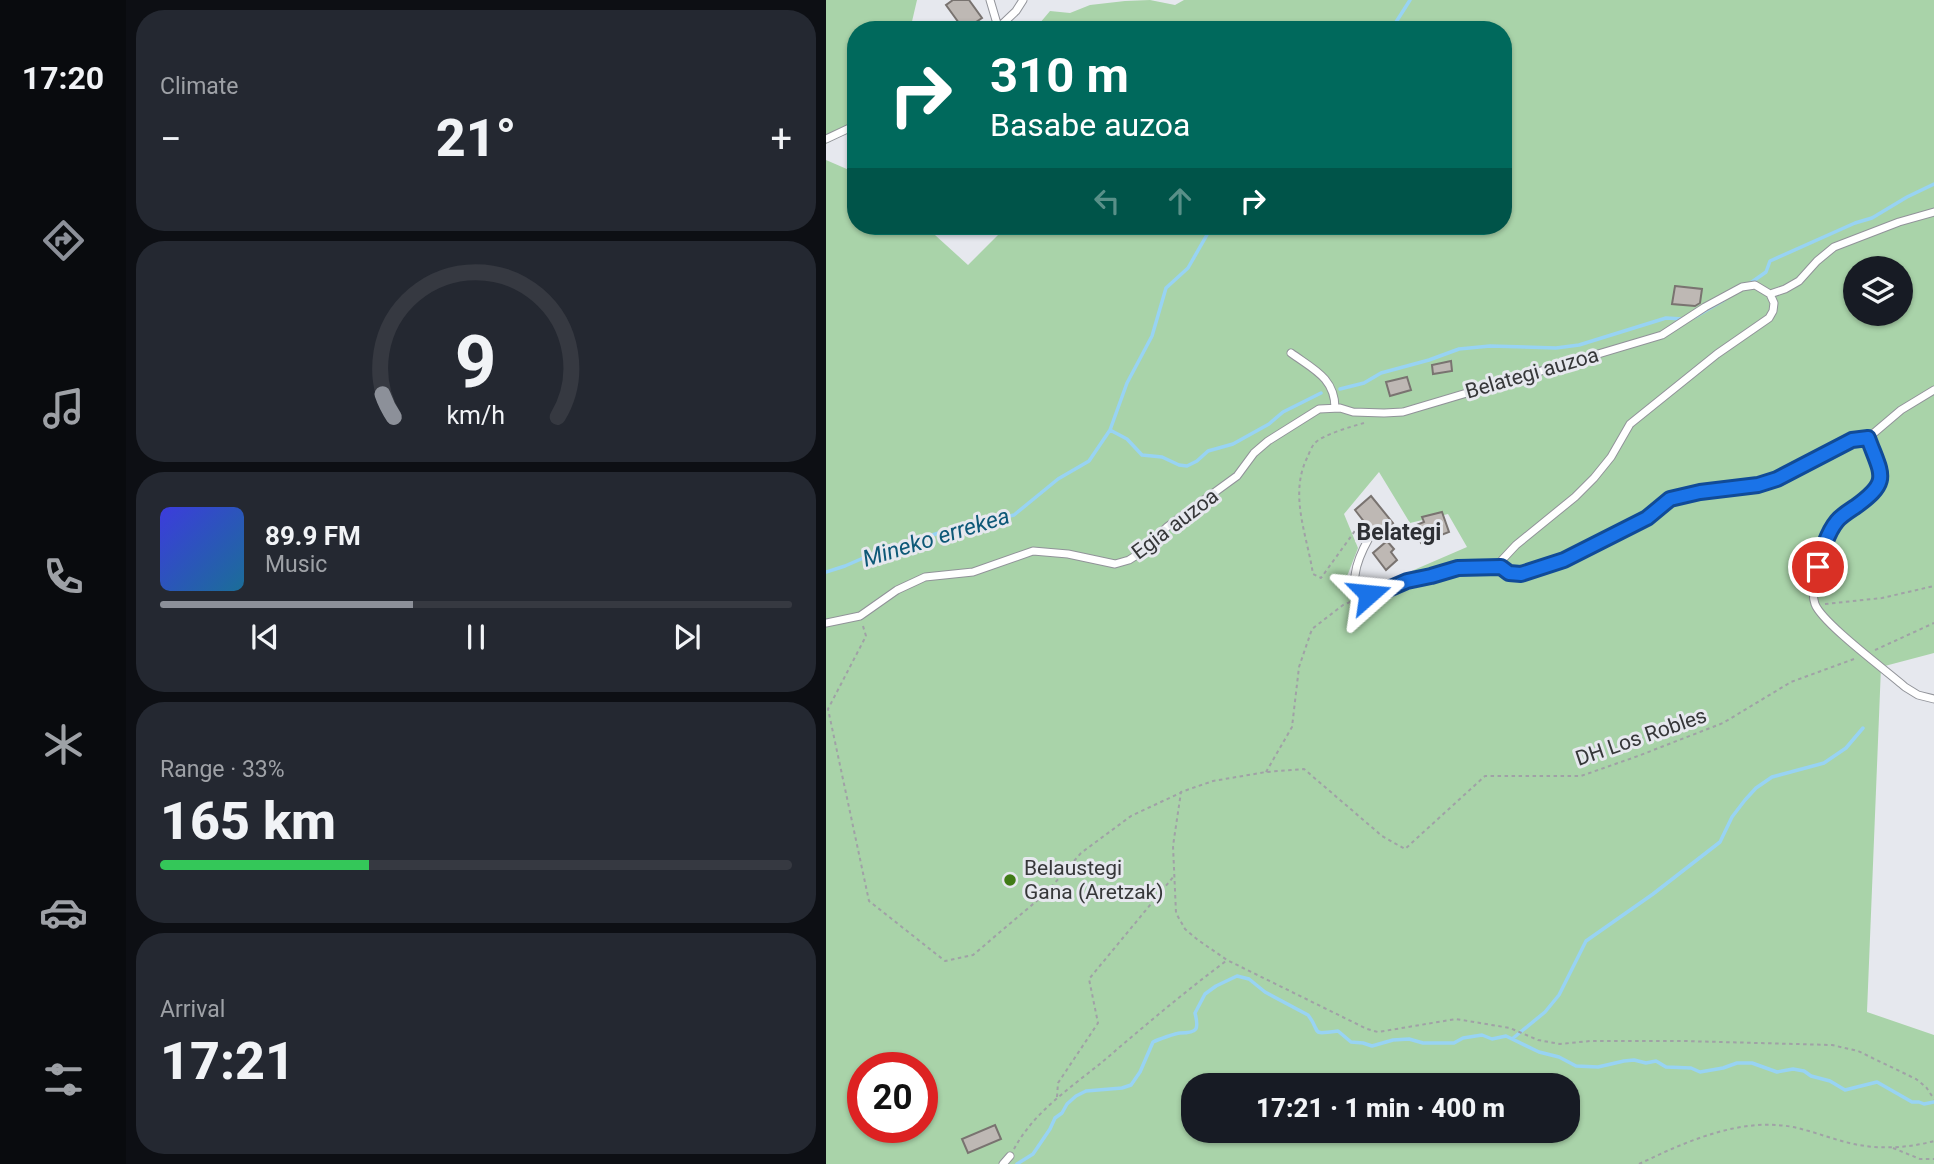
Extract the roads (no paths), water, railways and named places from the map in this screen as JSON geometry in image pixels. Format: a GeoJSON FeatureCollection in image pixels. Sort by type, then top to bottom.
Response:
{"type":"FeatureCollection","features":[{"type":"Feature","properties":{"kind":"lane"},"geometry":{"type":"LineString","coordinates":[[990,0],[995,21]]}},
{"type":"Feature","properties":{"kind":"lane"},"geometry":{"type":"LineString","coordinates":[[1005,21],[1023,0]]}},
{"type":"Feature","properties":{"kind":"lane"},"geometry":{"type":"LineString","coordinates":[[826,139],[847,129]]}},
{"type":"Feature","properties":{"kind":"lane"},"geometry":{"type":"LineString","coordinates":[[1501,567],[1502,560],[1516,545],[1594,478],[1611,457],[1630,425],[1717,354],[1769,318],[1774,303],[1770,294],[1799,281],[1834,247],[1899,222],[1934,212]]}},
{"type":"Feature","properties":{"kind":"lane","name":"Belategi auzoa"},"geometry":{"type":"LineString","coordinates":[[1384,413],[1403,412],[1512,378],[1644,342],[1662,335],[1741,287],[1755,285],[1770,294]]}},
{"type":"Feature","properties":{"kind":"lane"},"geometry":{"type":"LineString","coordinates":[[1291,353],[1323,375],[1331,386],[1335,408]]}},
{"type":"Feature","properties":{"kind":"lane"},"geometry":{"type":"LineString","coordinates":[[1370,538],[1361,552],[1354,583],[1359,591],[1369,594],[1458,568],[1501,567],[1509,573],[1521,574],[1564,560],[1647,518],[1670,499],[1700,492],[1758,485],[1788,473],[1852,440],[1868,438],[1901,410],[1934,390]]}},
{"type":"Feature","properties":{"kind":"lane","name":"Egia auzoa"},"geometry":{"type":"LineString","coordinates":[[826,623],[860,616],[897,590],[925,578],[972,572],[1033,551],[1068,554],[1115,564],[1129,560],[1167,527],[1237,476],[1254,453],[1268,441],[1319,409],[1340,408],[1353,412],[1384,413]]}},
{"type":"Feature","properties":{"kind":"lane"},"geometry":{"type":"LineString","coordinates":[[1868,438],[1880,472],[1879,484],[1872,494],[1837,521],[1825,544],[1818,567],[1812,590],[1815,605],[1827,621],[1918,695],[1934,699]]}},
{"type":"Feature","properties":{"kind":"lane"},"geometry":{"type":"LineString","coordinates":[[1003,1164],[1010,1156]]}},
{"type":"Feature","properties":{"kind":"waterway"},"geometry":{"type":"LineString","coordinates":[[1397,21],[1410,0]]}},
{"type":"Feature","properties":{"kind":"waterway","name":"Mineko errekea"},"geometry":{"type":"LineString","coordinates":[[1749,284],[1766,272],[1770,261],[1872,218],[1934,184]]}},
{"type":"Feature","properties":{"kind":"waterway","name":"Mineko errekea"},"geometry":{"type":"LineString","coordinates":[[826,572],[877,552],[942,532],[1014,515],[1058,479],[1089,461],[1110,430],[1127,383],[1152,336],[1166,288],[1188,268],[1207,235]]}},
{"type":"Feature","properties":{"kind":"waterway","name":"Mineko errekea"},"geometry":{"type":"LineString","coordinates":[[1695,317],[1724,300]]}},
{"type":"Feature","properties":{"kind":"waterway","name":"Mineko errekea"},"geometry":{"type":"LineString","coordinates":[[1340,389],[1364,383],[1381,373],[1459,349],[1490,346],[1556,348],[1579,345],[1666,318],[1683,319]]}},
{"type":"Feature","properties":{"kind":"waterway","name":"Mineko errekea"},"geometry":{"type":"LineString","coordinates":[[1110,430],[1127,439],[1142,455],[1162,457],[1187,466],[1208,451],[1233,444],[1269,424],[1283,412],[1321,393]]}},
{"type":"Feature","properties":{"kind":"waterway"},"geometry":{"type":"LineString","coordinates":[[1512,1039],[1545,1012],[1559,995],[1586,941],[1720,842],[1732,817],[1756,788],[1772,777],[1824,763],[1846,748],[1863,728]]}},
{"type":"Feature","properties":{"kind":"waterway"},"geometry":{"type":"LineString","coordinates":[[1017,1164],[1033,1154],[1055,1118],[1076,1096],[1086,1091],[1131,1085],[1153,1042],[1194,1031],[1197,1026],[1195,1013],[1205,994],[1237,976],[1249,979],[1265,992],[1308,1015],[1317,1031],[1338,1031],[1351,1042],[1372,1046],[1393,1040],[1454,1043],[1463,1038],[1482,1035],[1492,1039],[1506,1036],[1576,1066],[1598,1067],[1624,1061],[1656,1061],[1666,1067],[1691,1068],[1700,1072],[1737,1063],[1752,1063],[1777,1072],[1793,1069],[1804,1071],[1845,1090],[1877,1082],[1912,1102],[1934,1102]]}},
{"type":"Feature","properties":{"kind":"place","name":"Belaustegi Gana (Aretzak)"},"geometry":{"type":"Point","coordinates":[1010,880]}},
{"type":"Feature","properties":{"kind":"district","name":"Belategi"},"geometry":{"type":"Point","coordinates":[1399,532]}}]}
